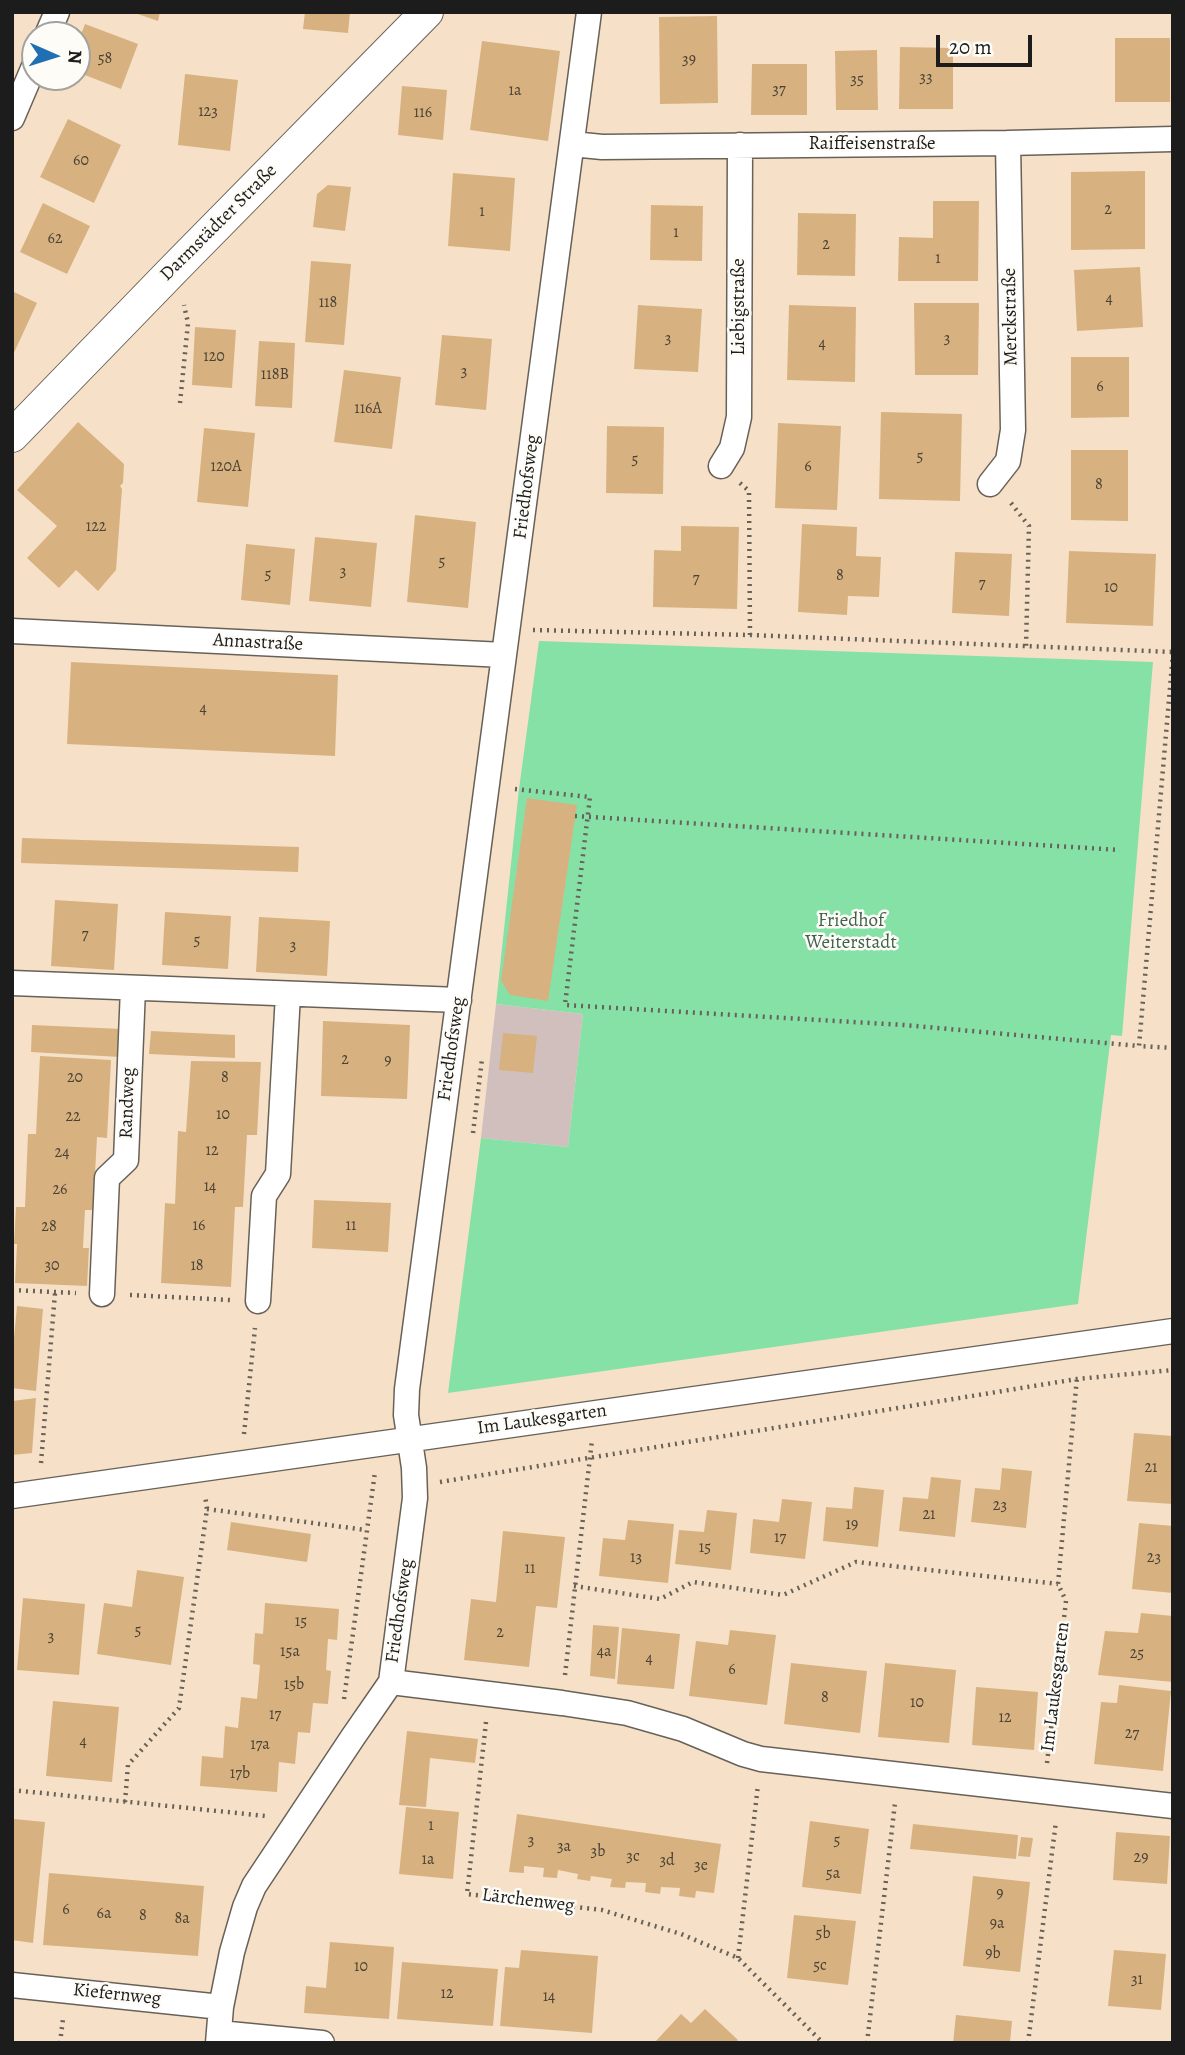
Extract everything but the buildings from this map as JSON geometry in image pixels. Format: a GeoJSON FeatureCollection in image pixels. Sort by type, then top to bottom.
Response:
{"type":"FeatureCollection","features":[{"type":"Feature","properties":{"kind":"street","name":"Darmstädter Straße"},"geometry":{"type":"LineString","coordinates":[[12,436],[427,12]]}},
{"type":"Feature","properties":{"kind":"street","name":"Friedhofsweg"},"geometry":{"type":"LineString","coordinates":[[218,2038],[232,1952],[245,1907],[265,1868],[391,1682],[415,1487],[406,1415],[407,1389],[589,12]]}},
{"type":"Feature","properties":{"kind":"street"},"geometry":{"type":"LineString","coordinates":[[12,118],[24,91]]}},
{"type":"Feature","properties":{"kind":"street","name":"Raiffeisenstraße"},"geometry":{"type":"LineString","coordinates":[[572,144],[602,147],[1173,139]]}},
{"type":"Feature","properties":{"kind":"street","name":"Merckstraße"},"geometry":{"type":"LineString","coordinates":[[990,484],[1008,461],[1013,430],[1008,143]]}},
{"type":"Feature","properties":{"kind":"street","name":"Liebigstraße"},"geometry":{"type":"LineString","coordinates":[[721,466],[732,448],[739,417],[740,145]]}},
{"type":"Feature","properties":{"kind":"street","name":"Annastraße"},"geometry":{"type":"LineString","coordinates":[[12,631],[504,655]]}},
{"type":"Feature","properties":{"kind":"street"},"geometry":{"type":"LineString","coordinates":[[12,983],[459,1000]]}},
{"type":"Feature","properties":{"kind":"street","name":"Randweg"},"geometry":{"type":"LineString","coordinates":[[102,1294],[107,1178],[126,1160],[133,988]]}},
{"type":"Feature","properties":{"kind":"street"},"geometry":{"type":"LineString","coordinates":[[258,1301],[264,1196],[278,1174],[288,994]]}},
{"type":"Feature","properties":{"kind":"street","name":"Im Laukesgarten"},"geometry":{"type":"LineString","coordinates":[[12,1496],[1173,1331]]}},
{"type":"Feature","properties":{"kind":"street"},"geometry":{"type":"LineString","coordinates":[[391,1682],[627,1713],[682,1729],[761,1759],[1173,1806]]}},
{"type":"Feature","properties":{"kind":"street","name":"Kiefernweg"},"geometry":{"type":"LineString","coordinates":[[12,1984],[221,2007]]}},
{"type":"Feature","properties":{"kind":"street"},"geometry":{"type":"LineString","coordinates":[[218,2038],[322,2043]]}},
{"type":"Feature","properties":{"kind":"path"},"geometry":{"type":"LineString","coordinates":[[176,267],[188,323],[180,402]]}},
{"type":"Feature","properties":{"kind":"path"},"geometry":{"type":"LineString","coordinates":[[721,466],[749,491],[750,635]]}},
{"type":"Feature","properties":{"kind":"path"},"geometry":{"type":"LineString","coordinates":[[1026,646],[1029,526]]}},
{"type":"Feature","properties":{"kind":"path"},"geometry":{"type":"LineString","coordinates":[[508,629],[750,635],[1173,652],[1139,1046]]}},
{"type":"Feature","properties":{"kind":"path"},"geometry":{"type":"LineString","coordinates":[[511,789],[590,797],[565,1005],[904,1025],[1173,1048]]}},
{"type":"Feature","properties":{"kind":"path"},"geometry":{"type":"LineString","coordinates":[[575,816],[1120,850]]}},
{"type":"Feature","properties":{"kind":"path"},"geometry":{"type":"LineString","coordinates":[[12,1290],[258,1301],[242,1463]]}},
{"type":"Feature","properties":{"kind":"path"},"geometry":{"type":"LineString","coordinates":[[38,1492],[55,1293]]}},
{"type":"Feature","properties":{"kind":"path","name":"Im Laukesgarten"},"geometry":{"type":"LineString","coordinates":[[1051,1792],[1066,1601],[1058,1584],[1077,1379],[1072,1345]]}},
{"type":"Feature","properties":{"kind":"path"},"geometry":{"type":"LineString","coordinates":[[415,1487],[1077,1379],[1173,1370]]}},
{"type":"Feature","properties":{"kind":"path"},"geometry":{"type":"LineString","coordinates":[[562,1703],[594,1413]]}},
{"type":"Feature","properties":{"kind":"path"},"geometry":{"type":"LineString","coordinates":[[352,1737],[342,1711],[379,1443]]}},
{"type":"Feature","properties":{"kind":"path"},"geometry":{"type":"LineString","coordinates":[[125,1802],[128,1765],[179,1708],[207,1509],[203,1468]]}},
{"type":"Feature","properties":{"kind":"path"},"geometry":{"type":"LineString","coordinates":[[207,1509],[366,1530]]}},
{"type":"Feature","properties":{"kind":"path"},"geometry":{"type":"LineString","coordinates":[[574,1586],[660,1598],[694,1583],[783,1595],[856,1562],[1058,1584]]}},
{"type":"Feature","properties":{"kind":"path","name":"Lärchenweg"},"geometry":{"type":"LineString","coordinates":[[489,1696],[467,1894],[602,1910],[681,1934],[737,1958],[823,2043]]}},
{"type":"Feature","properties":{"kind":"path"},"geometry":{"type":"LineString","coordinates":[[737,1958],[761,1759]]}},
{"type":"Feature","properties":{"kind":"path"},"geometry":{"type":"LineString","coordinates":[[867,2043],[898,1775]]}},
{"type":"Feature","properties":{"kind":"path"},"geometry":{"type":"LineString","coordinates":[[12,1790],[298,1819]]}},
{"type":"Feature","properties":{"kind":"path"},"geometry":{"type":"LineString","coordinates":[[1028,2043],[1051,1792]]}},
{"type":"Feature","properties":{"kind":"shaded area"},"geometry":{"type":"Polygon","coordinates":[[[496,1004],[583,1014],[568,1147],[481,1138],[496,1004]]]}},
{"type":"Feature","properties":{"kind":"green space","name":"Friedhof Weiterstadt"},"geometry":{"type":"Polygon","coordinates":[[[539,641],[1153,662],[1122,1036],[1111,1035],[1078,1304],[448,1393],[481,1138],[568,1147],[583,1014],[496,1004],[519,789],[539,641]]]}}]}
